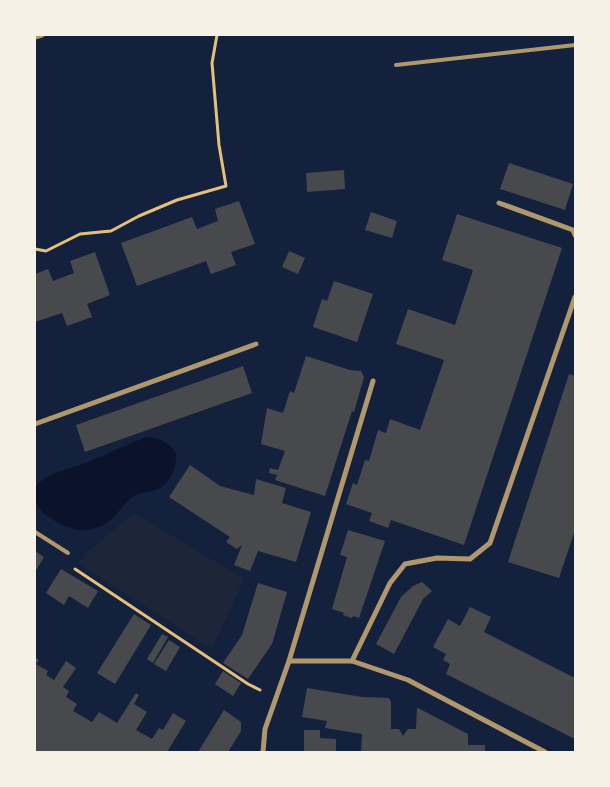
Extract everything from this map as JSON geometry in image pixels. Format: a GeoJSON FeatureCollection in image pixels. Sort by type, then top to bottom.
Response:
{"type":"FeatureCollection","features":[{"type":"Feature","properties":{"kind":"street"},"geometry":{"type":"LineString","coordinates":[[35,37],[42,35]]}},
{"type":"Feature","properties":{"kind":"street"},"geometry":{"type":"LineString","coordinates":[[499,203],[573,230],[575,235]]}},
{"type":"Feature","properties":{"kind":"street"},"geometry":{"type":"LineString","coordinates":[[352,661],[390,583],[405,564],[437,558],[470,559],[490,543],[575,297]]}},
{"type":"Feature","properties":{"kind":"street"},"geometry":{"type":"LineString","coordinates":[[35,424],[256,344]]}},
{"type":"Feature","properties":{"kind":"street"},"geometry":{"type":"LineString","coordinates":[[263,752],[265,730],[289,661],[373,381]]}},
{"type":"Feature","properties":{"kind":"street"},"geometry":{"type":"LineString","coordinates":[[289,661],[352,661],[408,680],[545,752]]}},
{"type":"Feature","properties":{"kind":"lane"},"geometry":{"type":"LineString","coordinates":[[396,65],[575,45]]}},
{"type":"Feature","properties":{"kind":"lane"},"geometry":{"type":"LineString","coordinates":[[35,532],[68,553]]}},
{"type":"Feature","properties":{"kind":"path"},"geometry":{"type":"LineString","coordinates":[[35,250],[46,250],[80,234],[111,232],[139,216],[177,200],[226,186],[219,145],[212,63],[217,35]]}},
{"type":"Feature","properties":{"kind":"path"},"geometry":{"type":"LineString","coordinates":[[68,553],[76,570],[248,684],[275,697]]}},
{"type":"Feature","properties":{"kind":"shaded area"},"geometry":{"type":"Polygon","coordinates":[[[146,437],[163,441],[176,453],[172,474],[166,483],[158,489],[132,497],[106,523],[90,530],[74,529],[47,516],[37,506],[35,486],[47,477],[146,437]]]}},
{"type":"Feature","properties":{"kind":"shaded area"},"geometry":{"type":"Polygon","coordinates":[[[134,513],[244,579],[212,649],[78,563],[89,551],[134,513]]]}},
{"type":"Feature","properties":{"kind":"building"},"geometry":{"type":"Polygon","coordinates":[[[509,163],[573,184],[565,210],[500,189],[509,163]]]}},
{"type":"Feature","properties":{"kind":"building"},"geometry":{"type":"Polygon","coordinates":[[[344,170],[345,189],[307,192],[306,173],[344,170]]]}},
{"type":"Feature","properties":{"kind":"building"},"geometry":{"type":"Polygon","coordinates":[[[239,201],[255,244],[231,252],[236,265],[211,274],[206,261],[137,286],[121,243],[192,217],[197,229],[218,221],[215,209],[239,201]]]}},
{"type":"Feature","properties":{"kind":"building"},"geometry":{"type":"Polygon","coordinates":[[[371,212],[397,221],[392,238],[365,230],[371,212]]]}},
{"type":"Feature","properties":{"kind":"building"},"geometry":{"type":"Polygon","coordinates":[[[457,214],[562,248],[464,545],[391,520],[388,528],[369,521],[372,513],[346,504],[353,483],[357,485],[365,460],[369,461],[378,430],[386,433],[390,419],[420,430],[444,360],[396,344],[408,309],[455,325],[473,270],[442,260],[457,214]]]}},
{"type":"Feature","properties":{"kind":"building"},"geometry":{"type":"Polygon","coordinates":[[[289,251],[305,258],[298,274],[282,267],[289,251]]]}},
{"type":"Feature","properties":{"kind":"building"},"geometry":{"type":"Polygon","coordinates":[[[95,252],[110,295],[87,304],[92,317],[67,326],[62,313],[35,322],[35,274],[48,269],[53,281],[74,273],[70,261],[95,252]]]}},
{"type":"Feature","properties":{"kind":"building"},"geometry":{"type":"Polygon","coordinates":[[[334,281],[373,294],[357,342],[313,327],[322,299],[327,301],[334,281]]]}},
{"type":"Feature","properties":{"kind":"building"},"geometry":{"type":"Polygon","coordinates":[[[306,356],[350,370],[361,371],[364,377],[325,496],[275,480],[277,475],[269,473],[270,468],[278,470],[285,451],[261,444],[267,408],[283,413],[290,391],[294,393],[306,356]]]}},
{"type":"Feature","properties":{"kind":"building"},"geometry":{"type":"Polygon","coordinates":[[[243,366],[252,393],[85,452],[76,425],[243,366]]]}},
{"type":"Feature","properties":{"kind":"building"},"geometry":{"type":"Polygon","coordinates":[[[569,374],[575,376],[575,530],[559,578],[508,562],[569,374]]]}},
{"type":"Feature","properties":{"kind":"building"},"geometry":{"type":"Polygon","coordinates":[[[190,465],[220,486],[254,495],[256,479],[286,488],[282,503],[311,512],[296,562],[258,551],[250,571],[234,565],[242,545],[237,549],[226,542],[230,537],[169,497],[190,465]]]}},
{"type":"Feature","properties":{"kind":"building"},"geometry":{"type":"Polygon","coordinates":[[[348,530],[385,541],[359,618],[343,615],[344,613],[332,609],[347,557],[340,555],[348,530]]]}},
{"type":"Feature","properties":{"kind":"building"},"geometry":{"type":"Polygon","coordinates":[[[35,551],[44,557],[35,572],[35,551]]]}},
{"type":"Feature","properties":{"kind":"building"},"geometry":{"type":"Polygon","coordinates":[[[61,569],[98,591],[88,608],[69,596],[64,605],[46,593],[61,569]]]}},
{"type":"Feature","properties":{"kind":"building"},"geometry":{"type":"Polygon","coordinates":[[[422,582],[432,591],[423,599],[394,654],[376,644],[401,597],[413,586],[422,582]]]}},
{"type":"Feature","properties":{"kind":"building"},"geometry":{"type":"Polygon","coordinates":[[[258,583],[287,592],[272,644],[248,679],[223,663],[242,635],[258,583]]]}},
{"type":"Feature","properties":{"kind":"building"},"geometry":{"type":"Polygon","coordinates":[[[470,607],[491,617],[484,632],[575,678],[575,739],[446,674],[450,664],[443,660],[446,654],[433,647],[448,619],[460,626],[470,607]]]}},
{"type":"Feature","properties":{"kind":"building"},"geometry":{"type":"Polygon","coordinates":[[[134,614],[151,625],[115,684],[97,673],[134,614]]]}},
{"type":"Feature","properties":{"kind":"building"},"geometry":{"type":"Polygon","coordinates":[[[162,634],[168,637],[153,663],[147,659],[162,634]]]}},
{"type":"Feature","properties":{"kind":"building"},"geometry":{"type":"Polygon","coordinates":[[[169,640],[180,647],[166,671],[154,664],[169,640]]]}},
{"type":"Feature","properties":{"kind":"building"},"geometry":{"type":"Polygon","coordinates":[[[35,657],[39,660],[36,664],[48,671],[46,675],[54,680],[66,661],[76,668],[63,687],[69,691],[66,697],[77,704],[73,711],[92,722],[99,712],[117,723],[136,693],[139,695],[134,704],[147,712],[136,730],[152,739],[159,728],[163,730],[173,713],[186,721],[167,752],[35,752],[35,657]]]}},
{"type":"Feature","properties":{"kind":"building"},"geometry":{"type":"Polygon","coordinates":[[[223,671],[241,683],[233,696],[215,684],[223,671]]]}},
{"type":"Feature","properties":{"kind":"building"},"geometry":{"type":"Polygon","coordinates":[[[307,688],[362,697],[389,698],[391,702],[391,729],[399,729],[403,736],[408,729],[416,729],[418,708],[468,734],[468,745],[485,745],[485,752],[361,752],[362,734],[325,728],[327,721],[302,717],[307,688]]]}},
{"type":"Feature","properties":{"kind":"building"},"geometry":{"type":"Polygon","coordinates":[[[224,710],[241,722],[241,731],[228,752],[198,752],[224,710]]]}},
{"type":"Feature","properties":{"kind":"building"},"geometry":{"type":"Polygon","coordinates":[[[304,730],[320,730],[320,738],[336,739],[336,752],[304,752],[304,730]]]}}]}
